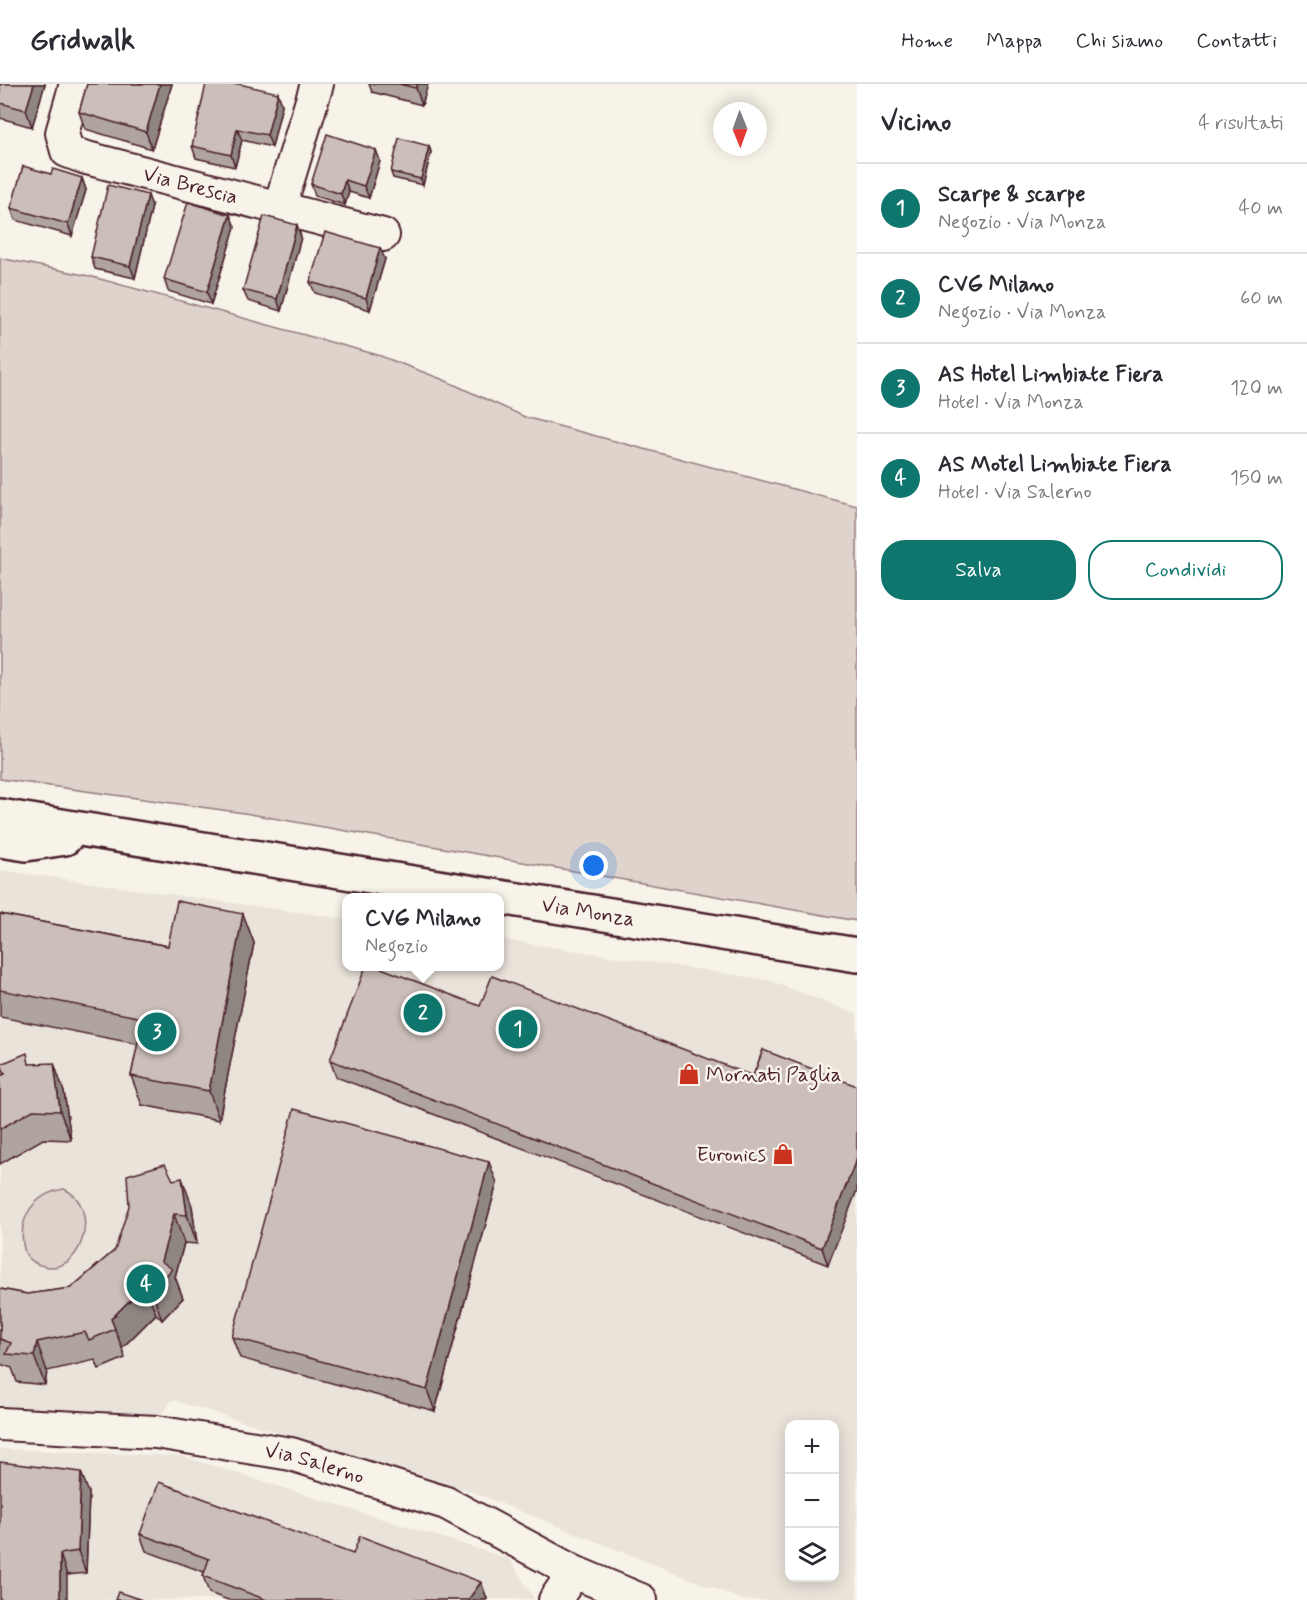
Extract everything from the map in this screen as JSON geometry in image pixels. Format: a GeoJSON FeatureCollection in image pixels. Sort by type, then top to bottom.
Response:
{"type":"FeatureCollection","features":[{"type":"Feature","properties":{"kind":"main road"},"geometry":{"type":"LineString","coordinates":[[0,795],[41,804],[106,833]]}},
{"type":"Feature","properties":{"kind":"main road"},"geometry":{"type":"LineString","coordinates":[[0,816],[106,833]]}},
{"type":"Feature","properties":{"kind":"main road"},"geometry":{"type":"LineString","coordinates":[[0,840],[26,844],[106,833]]}},
{"type":"Feature","properties":{"kind":"main road","name":"Via Monza"},"geometry":{"type":"LineString","coordinates":[[106,833],[475,893]]}},
{"type":"Feature","properties":{"kind":"main road","name":"Via Monza"},"geometry":{"type":"LineString","coordinates":[[504,898],[857,955]]}},
{"type":"Feature","properties":{"kind":"street","name":"Via Brescia"},"geometry":{"type":"LineString","coordinates":[[76,84],[62,133],[68,151],[83,157],[280,206],[383,235]]}},
{"type":"Feature","properties":{"kind":"street"},"geometry":{"type":"LineString","coordinates":[[280,206],[317,84]]}},
{"type":"Feature","properties":{"kind":"street","name":"Via Salerno"},"geometry":{"type":"LineString","coordinates":[[0,1424],[156,1432],[291,1454],[446,1503],[574,1572],[641,1600]]}},
{"type":"Feature","properties":{"kind":"street"},"geometry":{"type":"LineString","coordinates":[[555,1600],[574,1572]]}},
{"type":"Feature","properties":{"kind":"shaded area"},"geometry":{"type":"Polygon","coordinates":[[[0,258],[89,276],[378,355],[444,380],[525,417],[857,506],[857,921],[244,813],[0,779],[0,258]]]}},
{"type":"Feature","properties":{"kind":"shaded area"},"geometry":{"type":"Polygon","coordinates":[[[0,870],[342,918],[342,971],[504,971],[504,940],[768,980],[857,1014],[857,1600],[743,1600],[467,1490],[172,1400],[158,1419],[0,1411],[0,870]]]}},
{"type":"Feature","properties":{"kind":"shaded area"},"geometry":{"type":"Polygon","coordinates":[[[64,1189],[76,1198],[83,1210],[85,1224],[82,1239],[76,1252],[67,1262],[55,1267],[40,1265],[30,1259],[25,1252],[22,1238],[25,1218],[36,1202],[44,1196],[64,1189]]]}},
{"type":"Feature","properties":{"kind":"shaded area"},"geometry":{"type":"Polygon","coordinates":[[[0,1449],[182,1456],[510,1559],[534,1599],[0,1600],[0,1449]]]}},
{"type":"Feature","properties":{"kind":"building"},"geometry":{"type":"Polygon","coordinates":[[[0,84],[34,84],[26,110],[0,103],[0,84]]]}},
{"type":"Feature","properties":{"kind":"building"},"geometry":{"type":"Polygon","coordinates":[[[87,84],[160,84],[146,132],[79,112],[87,84]]]}},
{"type":"Feature","properties":{"kind":"building"},"geometry":{"type":"Polygon","coordinates":[[[206,84],[239,84],[278,93],[267,135],[237,129],[231,155],[192,146],[206,84]]]}},
{"type":"Feature","properties":{"kind":"building"},"geometry":{"type":"Polygon","coordinates":[[[399,84],[417,84],[416,88],[399,84]]]}},
{"type":"Feature","properties":{"kind":"building"},"geometry":{"type":"Polygon","coordinates":[[[327,134],[376,150],[364,186],[345,180],[341,194],[311,184],[327,134]]]}},
{"type":"Feature","properties":{"kind":"building"},"geometry":{"type":"Polygon","coordinates":[[[399,138],[429,146],[421,179],[391,172],[399,138]]]}},
{"type":"Feature","properties":{"kind":"building"},"geometry":{"type":"Polygon","coordinates":[[[23,166],[51,174],[53,169],[82,178],[68,224],[11,208],[23,166]]]}},
{"type":"Feature","properties":{"kind":"building"},"geometry":{"type":"Polygon","coordinates":[[[108,185],[148,195],[130,266],[91,257],[108,185]]]}},
{"type":"Feature","properties":{"kind":"building"},"geometry":{"type":"Polygon","coordinates":[[[188,202],[230,215],[207,292],[164,279],[188,202]]]}},
{"type":"Feature","properties":{"kind":"building"},"geometry":{"type":"Polygon","coordinates":[[[264,216],[297,225],[277,299],[243,290],[264,216]]]}},
{"type":"Feature","properties":{"kind":"building"},"geometry":{"type":"Polygon","coordinates":[[[325,232],[380,248],[366,298],[310,282],[325,232]]]}},
{"type":"Feature","properties":{"kind":"building"},"geometry":{"type":"Polygon","coordinates":[[[177,901],[243,914],[209,1091],[131,1076],[143,1018],[0,990],[0,914],[168,946],[177,901]]]}},
{"type":"Feature","properties":{"kind":"building"},"geometry":{"type":"Polygon","coordinates":[[[364,971],[389,971],[480,1006],[492,976],[753,1076],[763,1050],[857,1086],[857,1157],[822,1248],[330,1060],[364,971]]]}},
{"type":"Feature","properties":{"kind":"building"},"geometry":{"type":"Polygon","coordinates":[[[27,1053],[29,1064],[54,1063],[60,1111],[33,1110],[0,1129],[0,1076],[5,1074],[1,1064],[27,1053]]]}},
{"type":"Feature","properties":{"kind":"building"},"geometry":{"type":"Polygon","coordinates":[[[294,1109],[489,1162],[427,1390],[232,1337],[294,1109]]]}},
{"type":"Feature","properties":{"kind":"building"},"geometry":{"type":"Polygon","coordinates":[[[165,1164],[173,1180],[182,1178],[187,1215],[174,1214],[161,1261],[172,1269],[152,1291],[145,1285],[111,1319],[115,1329],[89,1340],[85,1332],[37,1342],[34,1356],[6,1354],[11,1343],[0,1339],[0,1289],[27,1294],[71,1288],[115,1250],[129,1206],[127,1175],[165,1164]]]}},
{"type":"Feature","properties":{"kind":"building"},"geometry":{"type":"Polygon","coordinates":[[[0,1462],[81,1472],[78,1551],[60,1554],[60,1600],[0,1600],[0,1462]]]}},
{"type":"Feature","properties":{"kind":"building"},"geometry":{"type":"Polygon","coordinates":[[[159,1482],[353,1554],[360,1536],[481,1582],[468,1600],[267,1600],[203,1576],[209,1559],[140,1534],[159,1482]]]}},
{"type":"Feature","properties":{"kind":"building"},"geometry":{"type":"Polygon","coordinates":[[[118,1592],[142,1600],[115,1600],[118,1592]]]}},
{"type":"Feature","properties":{"kind":"place","name":"CVG Milano"},"geometry":{"type":"Point","coordinates":[423,1013]}},
{"type":"Feature","properties":{"kind":"place","name":"Scarpe & scarpe"},"geometry":{"type":"Point","coordinates":[518,1029]}},
{"type":"Feature","properties":{"kind":"place","name":"AS Hotel Limbiate Fiera"},"geometry":{"type":"Point","coordinates":[157,1032]}},
{"type":"Feature","properties":{"kind":"place","name":"Mornati Paglia"},"geometry":{"type":"Point","coordinates":[689,1074]}},
{"type":"Feature","properties":{"kind":"place","name":"Euronics"},"geometry":{"type":"Point","coordinates":[783,1154]}},
{"type":"Feature","properties":{"kind":"place","name":"AS Motel Limbiate Fiera"},"geometry":{"type":"Point","coordinates":[146,1284]}}]}
